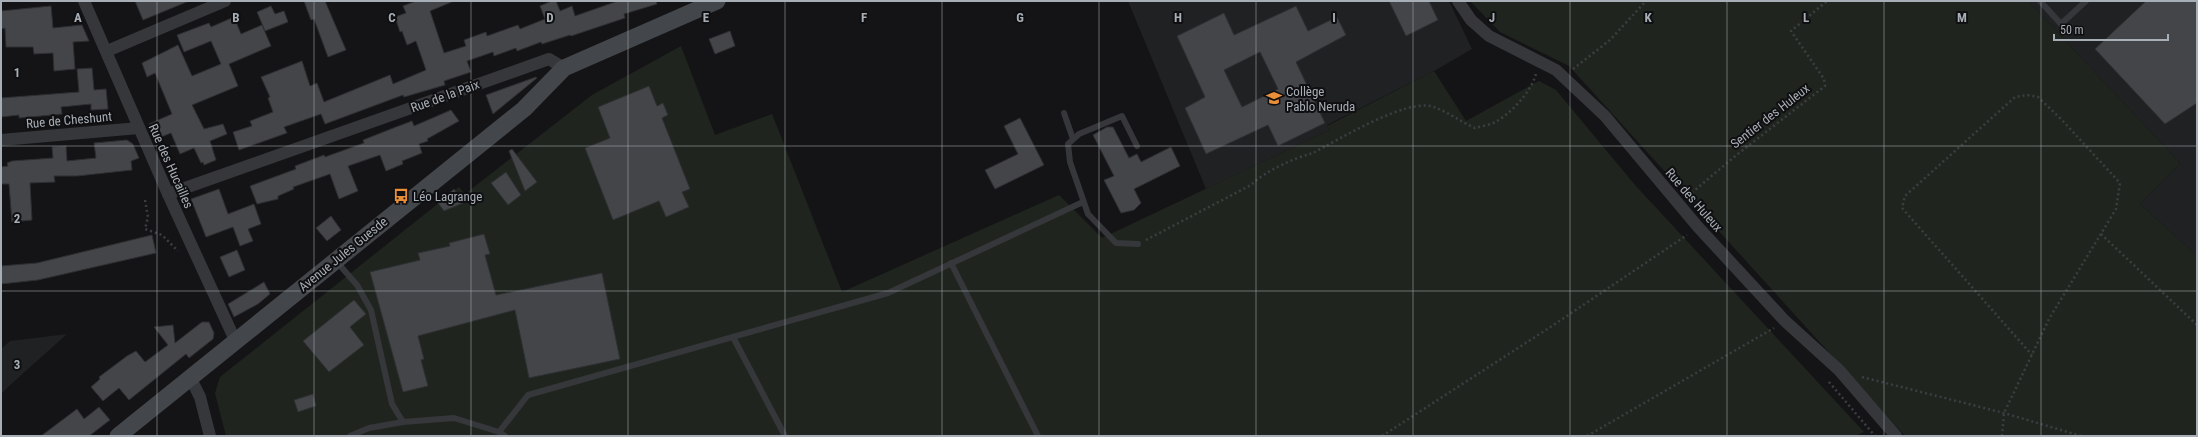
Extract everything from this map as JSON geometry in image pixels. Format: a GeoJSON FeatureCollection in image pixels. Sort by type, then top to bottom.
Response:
{"type":"FeatureCollection","features":[{"type":"Feature","properties":{"kind":"street","name":"Rue des Hucailles"},"geometry":{"type":"LineString","coordinates":[[84,1],[194,253],[235,340]]}},
{"type":"Feature","properties":{"kind":"street"},"geometry":{"type":"LineString","coordinates":[[107,51],[226,1]]}},
{"type":"Feature","properties":{"kind":"street","name":"Rue des Huleux"},"geometry":{"type":"LineString","coordinates":[[1458,1],[1471,20],[1489,36],[1539,61],[1564,76],[1605,116],[1698,227],[1785,321],[1839,370],[1896,436]]}},
{"type":"Feature","properties":{"kind":"street"},"geometry":{"type":"LineString","coordinates":[[564,68],[707,3]]}},
{"type":"Feature","properties":{"kind":"street","name":"Rue de la Paix"},"geometry":{"type":"LineString","coordinates":[[168,194],[549,60],[564,68]]}},
{"type":"Feature","properties":{"kind":"street","name":"Avenue Jules Guesde"},"geometry":{"type":"LineString","coordinates":[[118,436],[235,340],[524,109],[564,68]]}},
{"type":"Feature","properties":{"kind":"street","name":"Rue de Cheshunt"},"geometry":{"type":"LineString","coordinates":[[1,140],[139,128]]}},
{"type":"Feature","properties":{"kind":"street"},"geometry":{"type":"LineString","coordinates":[[190,377],[200,397],[210,436]]}},
{"type":"Feature","properties":{"kind":"lane"},"geometry":{"type":"LineString","coordinates":[[2040,1],[2062,24],[2086,1]]}},
{"type":"Feature","properties":{"kind":"lane"},"geometry":{"type":"LineString","coordinates":[[1064,113],[1073,139]]}},
{"type":"Feature","properties":{"kind":"lane"},"geometry":{"type":"LineString","coordinates":[[1137,146],[1122,116],[1079,134],[1068,144],[1083,202],[1088,214],[1116,243],[1138,244]]}},
{"type":"Feature","properties":{"kind":"lane"},"geometry":{"type":"LineString","coordinates":[[350,436],[369,428],[403,422],[454,418],[502,435],[528,395],[888,293],[1083,202]]}},
{"type":"Feature","properties":{"kind":"lane"},"geometry":{"type":"LineString","coordinates":[[335,260],[357,285],[371,310],[392,404],[403,422]]}},
{"type":"Feature","properties":{"kind":"lane"},"geometry":{"type":"LineString","coordinates":[[951,263],[1038,436]]}},
{"type":"Feature","properties":{"kind":"lane"},"geometry":{"type":"LineString","coordinates":[[733,337],[785,436]]}},
{"type":"Feature","properties":{"kind":"path"},"geometry":{"type":"LineString","coordinates":[[1564,76],[1610,40],[1646,1]]}},
{"type":"Feature","properties":{"kind":"path","name":"Sentier des Huleux"},"geometry":{"type":"LineString","coordinates":[[1679,204],[1740,152],[1825,86],[1824,78],[1791,31],[1827,1]]}},
{"type":"Feature","properties":{"kind":"path"},"geometry":{"type":"LineString","coordinates":[[1138,244],[1251,185],[1258,178],[1299,157],[1313,153],[1394,111],[1420,105],[1433,106],[1475,128],[1497,121],[1522,99],[1535,79],[1539,61]]}},
{"type":"Feature","properties":{"kind":"path"},"geometry":{"type":"LineString","coordinates":[[2002,436],[2004,413],[2032,355],[2049,319],[2116,209],[2120,183],[2038,97],[2027,94],[2015,97],[1905,196],[1902,208],[2032,355]]}},
{"type":"Feature","properties":{"kind":"path"},"geometry":{"type":"LineString","coordinates":[[145,200],[148,217],[146,229],[162,235],[184,257],[194,253]]}},
{"type":"Feature","properties":{"kind":"path"},"geometry":{"type":"LineString","coordinates":[[1382,436],[1552,326],[1698,227]]}},
{"type":"Feature","properties":{"kind":"path"},"geometry":{"type":"LineString","coordinates":[[2101,234],[2197,325]]}},
{"type":"Feature","properties":{"kind":"path"},"geometry":{"type":"LineString","coordinates":[[1587,436],[1785,321]]}},
{"type":"Feature","properties":{"kind":"path"},"geometry":{"type":"LineString","coordinates":[[1839,370],[2004,413],[2081,436]]}},
{"type":"Feature","properties":{"kind":"shaded area","name":"Collège Pablo Neruda"},"geometry":{"type":"Polygon","coordinates":[[[1128,1],[1449,1],[1472,49],[1434,71],[1327,125],[1330,130],[1206,189],[1128,1]]]}},
{"type":"Feature","properties":{"kind":"shaded area"},"geometry":{"type":"Polygon","coordinates":[[[1470,1],[2028,1],[2180,163],[2140,204],[2197,256],[2197,436],[1905,436],[1569,66],[1500,32],[1470,1]]]}},
{"type":"Feature","properties":{"kind":"shaded area"},"geometry":{"type":"Polygon","coordinates":[[[2028,1],[2197,1],[2197,256],[2140,204],[2180,163],[2028,1]]]}},
{"type":"Feature","properties":{"kind":"shaded area"},"geometry":{"type":"Polygon","coordinates":[[[681,46],[715,135],[772,114],[842,292],[1059,195],[1102,238],[1330,130],[1327,126],[1434,71],[1466,121],[1539,81],[1556,90],[1635,185],[1864,432],[1855,436],[226,436],[215,393],[220,377],[459,187],[465,194],[592,95],[681,46]]]}},
{"type":"Feature","properties":{"kind":"shaded area"},"geometry":{"type":"Polygon","coordinates":[[[67,334],[1,394],[1,349],[10,341],[67,334]]]}},
{"type":"Feature","properties":{"kind":"building"},"geometry":{"type":"Polygon","coordinates":[[[135,1],[189,1],[143,20],[135,1]]]}},
{"type":"Feature","properties":{"kind":"building"},"geometry":{"type":"Polygon","coordinates":[[[304,1],[325,1],[346,50],[328,57],[314,19],[311,20],[304,1]]]}},
{"type":"Feature","properties":{"kind":"building"},"geometry":{"type":"Polygon","coordinates":[[[416,1],[454,1],[430,11],[444,53],[466,46],[464,40],[486,32],[487,36],[518,25],[520,29],[545,19],[540,6],[552,1],[556,1],[560,11],[572,6],[575,16],[618,1],[656,1],[657,4],[624,14],[625,18],[571,36],[570,35],[542,44],[541,42],[517,51],[516,48],[494,56],[493,52],[467,61],[471,72],[444,81],[445,85],[404,97],[403,95],[325,124],[321,114],[284,127],[287,133],[239,150],[233,132],[252,126],[250,121],[273,112],[268,98],[270,97],[261,77],[302,61],[310,86],[317,83],[324,102],[390,75],[393,84],[426,70],[416,41],[407,45],[402,31],[400,32],[395,17],[406,13],[403,6],[416,1]]]}},
{"type":"Feature","properties":{"kind":"building"},"geometry":{"type":"Polygon","coordinates":[[[1389,1],[1429,1],[1438,20],[1406,36],[1389,1]]]}},
{"type":"Feature","properties":{"kind":"building"},"geometry":{"type":"Polygon","coordinates":[[[2146,1],[2197,1],[2197,103],[2165,124],[2095,49],[2146,1]]]}},
{"type":"Feature","properties":{"kind":"building"},"geometry":{"type":"Polygon","coordinates":[[[51,6],[53,28],[82,25],[89,41],[73,42],[75,69],[54,71],[53,53],[34,54],[33,47],[6,47],[5,28],[1,29],[1,11],[51,6]]]}},
{"type":"Feature","properties":{"kind":"building"},"geometry":{"type":"Polygon","coordinates":[[[271,6],[275,14],[284,11],[288,22],[265,31],[257,12],[271,6]]]}},
{"type":"Feature","properties":{"kind":"building"},"geometry":{"type":"Polygon","coordinates":[[[1296,6],[1308,31],[1337,17],[1346,35],[1296,62],[1325,123],[1278,146],[1268,125],[1206,154],[1185,108],[1205,97],[1177,36],[1224,13],[1234,35],[1296,6]],[[1260,52],[1224,70],[1242,107],[1278,89],[1260,52]]]}},
{"type":"Feature","properties":{"kind":"building"},"geometry":{"type":"Polygon","coordinates":[[[234,17],[241,34],[262,25],[271,46],[229,64],[238,86],[192,105],[204,129],[223,124],[227,134],[210,141],[216,160],[204,165],[203,162],[201,163],[194,148],[180,154],[171,133],[156,139],[149,124],[172,114],[155,73],[147,77],[142,63],[178,45],[192,76],[221,64],[211,41],[184,52],[177,35],[209,23],[211,27],[234,17]]]}},
{"type":"Feature","properties":{"kind":"building"},"geometry":{"type":"Polygon","coordinates":[[[730,31],[735,46],[715,54],[709,39],[730,31]]]}},
{"type":"Feature","properties":{"kind":"building"},"geometry":{"type":"Polygon","coordinates":[[[92,68],[94,90],[106,89],[108,109],[91,110],[91,104],[61,107],[62,114],[19,118],[19,115],[1,117],[1,98],[79,92],[77,69],[92,68]]]}},
{"type":"Feature","properties":{"kind":"building"},"geometry":{"type":"Polygon","coordinates":[[[536,77],[537,78],[493,114],[486,95],[536,77]]]}},
{"type":"Feature","properties":{"kind":"building"},"geometry":{"type":"Polygon","coordinates":[[[649,86],[657,106],[663,103],[668,115],[662,118],[690,189],[682,192],[689,207],[666,217],[659,201],[613,220],[585,148],[610,138],[598,107],[649,86]]]}},
{"type":"Feature","properties":{"kind":"building"},"geometry":{"type":"Polygon","coordinates":[[[451,110],[459,121],[427,139],[428,141],[419,144],[422,153],[402,161],[403,164],[386,171],[380,155],[348,166],[358,191],[339,199],[330,174],[293,187],[294,189],[278,196],[278,199],[257,204],[250,186],[296,169],[295,166],[324,155],[325,157],[364,143],[363,140],[396,127],[412,121],[414,126],[451,110]]]}},
{"type":"Feature","properties":{"kind":"building"},"geometry":{"type":"Polygon","coordinates":[[[1020,118],[1044,165],[995,189],[985,170],[1018,154],[1004,126],[1020,118]]]}},
{"type":"Feature","properties":{"kind":"building"},"geometry":{"type":"Polygon","coordinates":[[[1107,127],[1113,127],[1129,158],[1137,154],[1141,162],[1171,147],[1180,166],[1134,189],[1141,203],[1134,210],[1121,213],[1104,180],[1114,176],[1093,135],[1107,127]]]}},
{"type":"Feature","properties":{"kind":"building"},"geometry":{"type":"Polygon","coordinates":[[[127,140],[133,144],[139,158],[131,161],[132,170],[77,176],[54,176],[55,182],[30,183],[32,220],[12,222],[9,184],[1,184],[1,167],[8,166],[7,163],[12,161],[53,158],[52,147],[66,146],[67,161],[96,158],[94,143],[127,140]]]}},
{"type":"Feature","properties":{"kind":"building"},"geometry":{"type":"Polygon","coordinates":[[[512,149],[537,182],[525,191],[509,151],[512,149]]]}},
{"type":"Feature","properties":{"kind":"building"},"geometry":{"type":"Polygon","coordinates":[[[506,172],[521,195],[508,205],[491,183],[506,172]]]}},
{"type":"Feature","properties":{"kind":"building"},"geometry":{"type":"Polygon","coordinates":[[[219,189],[228,214],[254,204],[261,224],[248,229],[253,241],[240,246],[233,227],[206,237],[191,199],[219,189]]]}},
{"type":"Feature","properties":{"kind":"building"},"geometry":{"type":"Polygon","coordinates":[[[454,189],[463,203],[444,211],[438,203],[454,189]]]}},
{"type":"Feature","properties":{"kind":"building"},"geometry":{"type":"Polygon","coordinates":[[[331,216],[341,230],[327,241],[316,228],[331,216]]]}},
{"type":"Feature","properties":{"kind":"building"},"geometry":{"type":"Polygon","coordinates":[[[484,234],[490,254],[485,255],[496,295],[602,273],[620,359],[529,378],[515,310],[418,336],[424,359],[421,360],[428,386],[403,392],[370,272],[420,260],[418,253],[450,246],[449,243],[484,234]]]}},
{"type":"Feature","properties":{"kind":"building"},"geometry":{"type":"Polygon","coordinates":[[[152,235],[156,253],[38,280],[1,284],[1,266],[37,263],[152,235]]]}},
{"type":"Feature","properties":{"kind":"building"},"geometry":{"type":"Polygon","coordinates":[[[237,250],[245,270],[229,277],[220,257],[237,250]]]}},
{"type":"Feature","properties":{"kind":"building"},"geometry":{"type":"Polygon","coordinates":[[[264,282],[270,294],[258,304],[234,317],[228,304],[264,282]]]}},
{"type":"Feature","properties":{"kind":"building"},"geometry":{"type":"Polygon","coordinates":[[[354,300],[366,314],[350,327],[364,345],[329,372],[303,341],[354,300]]]}},
{"type":"Feature","properties":{"kind":"building"},"geometry":{"type":"Polygon","coordinates":[[[202,322],[209,322],[214,333],[213,339],[189,358],[186,354],[129,400],[119,388],[103,401],[91,387],[100,379],[99,377],[136,351],[145,362],[168,345],[154,327],[173,325],[175,343],[202,322]]]}},
{"type":"Feature","properties":{"kind":"building"},"geometry":{"type":"Polygon","coordinates":[[[313,394],[316,406],[298,412],[294,400],[313,394]]]}},
{"type":"Feature","properties":{"kind":"building"},"geometry":{"type":"Polygon","coordinates":[[[99,407],[110,420],[89,436],[41,436],[77,409],[84,419],[99,407]]]}},
{"type":"Feature","properties":{"kind":"place","name":"Collège Pablo Neruda"},"geometry":{"type":"Point","coordinates":[1274,98]}},
{"type":"Feature","properties":{"kind":"place","name":"Léo Lagrange"},"geometry":{"type":"Point","coordinates":[401,196]}}]}
